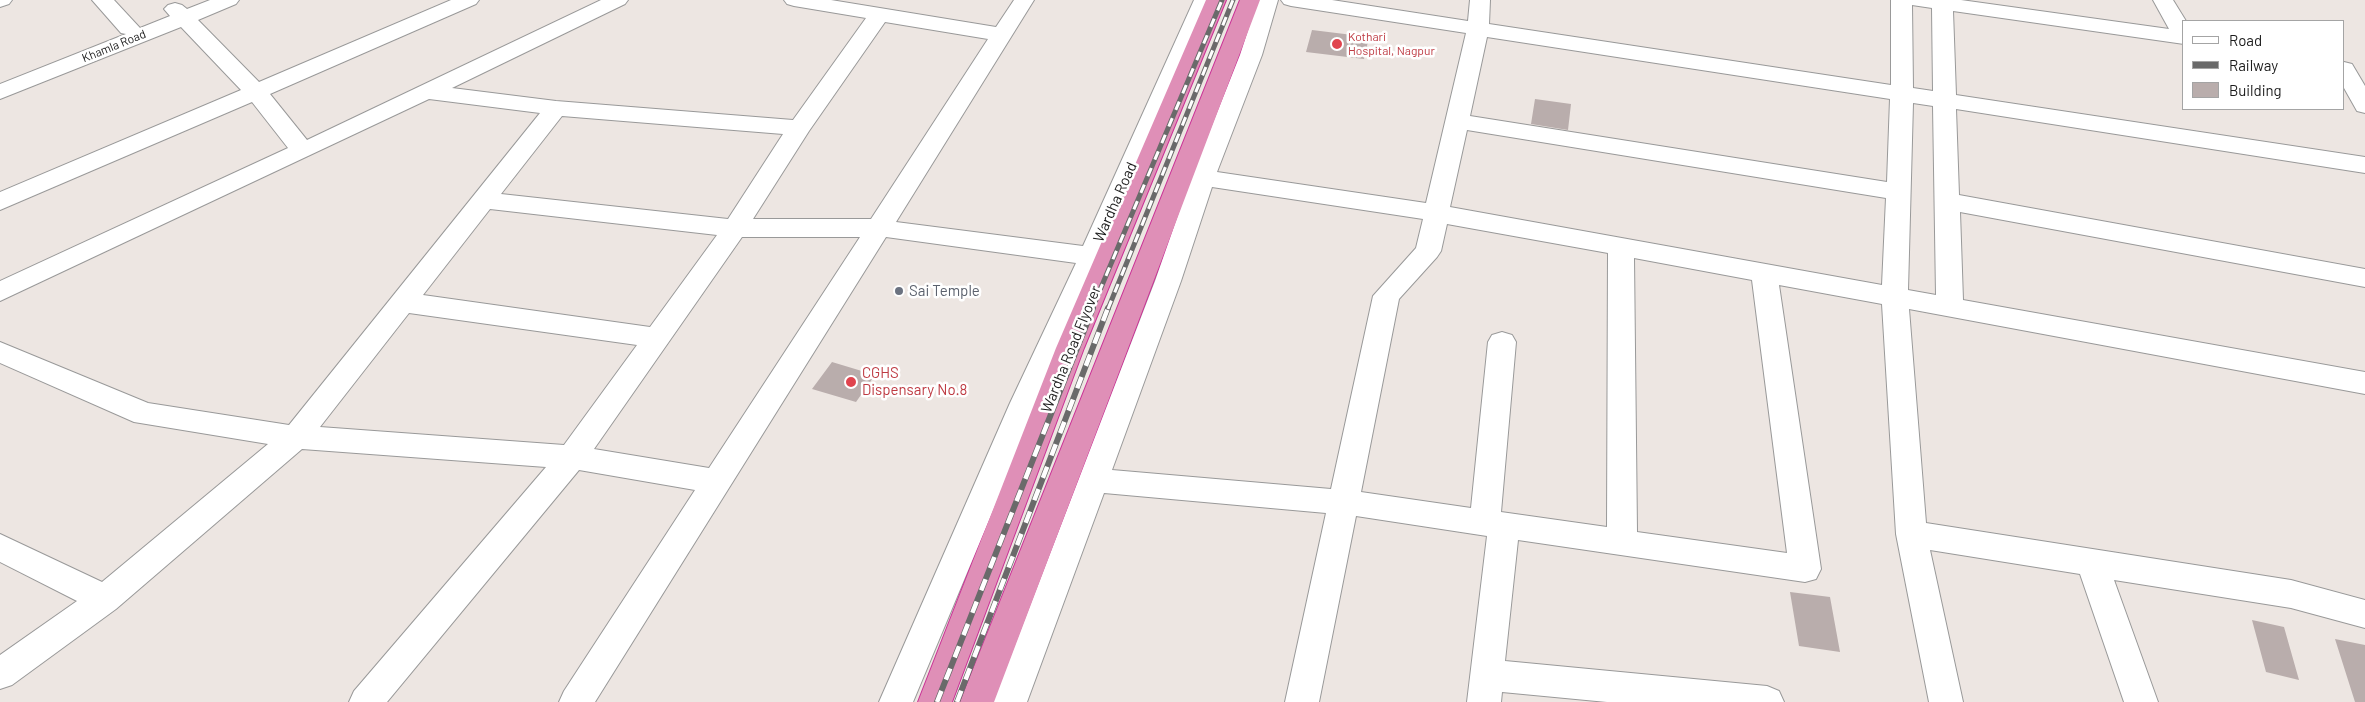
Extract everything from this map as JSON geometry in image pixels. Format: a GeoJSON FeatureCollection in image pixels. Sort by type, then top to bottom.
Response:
{"type":"FeatureCollection","features":[{"type":"Feature","properties":{"kind":"highway","name":"Wardha Road Flyover"},"geometry":{"type":"LineString","coordinates":[[935,702],[1070,348],[1216,0]]}},
{"type":"Feature","properties":{"kind":"highway"},"geometry":{"type":"LineString","coordinates":[[977,702],[1250,0]]}},
{"type":"Feature","properties":{"kind":"street"},"geometry":{"type":"LineString","coordinates":[[102,0],[130,28]]}},
{"type":"Feature","properties":{"kind":"street","name":"Khamla Road"},"geometry":{"type":"LineString","coordinates":[[0,92],[179,14],[199,0]]}},
{"type":"Feature","properties":{"kind":"street","name":"Khamla Road"},"geometry":{"type":"LineString","coordinates":[[0,79],[130,28],[229,0]]}},
{"type":"Feature","properties":{"kind":"street"},"geometry":{"type":"LineString","coordinates":[[0,202],[469,0]]}},
{"type":"Feature","properties":{"kind":"street"},"geometry":{"type":"LineString","coordinates":[[0,292],[303,151],[618,0]]}},
{"type":"Feature","properties":{"kind":"street"},"geometry":{"type":"LineString","coordinates":[[794,0],[1002,34]]}},
{"type":"Feature","properties":{"kind":"street"},"geometry":{"type":"LineString","coordinates":[[576,702],[1024,0]]}},
{"type":"Feature","properties":{"kind":"street","name":"Wardha Road"},"geometry":{"type":"LineString","coordinates":[[896,702],[1024,403],[1204,0]]}},
{"type":"Feature","properties":{"kind":"street"},"geometry":{"type":"LineString","coordinates":[[1010,702],[1168,281],[1203,178],[1251,55],[1268,0]]}},
{"type":"Feature","properties":{"kind":"street"},"geometry":{"type":"LineString","coordinates":[[1291,0],[2365,164]]}},
{"type":"Feature","properties":{"kind":"street"},"geometry":{"type":"LineString","coordinates":[[1302,702],[1386,296],[1428,251],[1459,121],[1478,29],[1480,0]]}},
{"type":"Feature","properties":{"kind":"street"},"geometry":{"type":"LineString","coordinates":[[1902,0],[1906,94],[1898,192],[1900,298],[1911,534],[1946,702]]}},
{"type":"Feature","properties":{"kind":"street"},"geometry":{"type":"LineString","coordinates":[[1917,0],[1942,5],[2042,9],[2182,38]]}},
{"type":"Feature","properties":{"kind":"street"},"geometry":{"type":"LineString","coordinates":[[2163,0],[2182,34]]}},
{"type":"Feature","properties":{"kind":"street"},"geometry":{"type":"LineString","coordinates":[[1942,5],[1941,100],[1947,201],[1945,306]]}},
{"type":"Feature","properties":{"kind":"street"},"geometry":{"type":"LineString","coordinates":[[179,14],[256,92],[303,151]]}},
{"type":"Feature","properties":{"kind":"street"},"geometry":{"type":"LineString","coordinates":[[366,702],[572,456],[735,228],[799,128],[880,14]]}},
{"type":"Feature","properties":{"kind":"street"},"geometry":{"type":"LineString","coordinates":[[2345,60],[2365,64]]}},
{"type":"Feature","properties":{"kind":"street"},"geometry":{"type":"LineString","coordinates":[[2345,71],[2365,106]]}},
{"type":"Feature","properties":{"kind":"street"},"geometry":{"type":"LineString","coordinates":[[426,92],[556,108],[799,128]]}},
{"type":"Feature","properties":{"kind":"street"},"geometry":{"type":"LineString","coordinates":[[0,674],[105,599],[296,437],[556,108]]}},
{"type":"Feature","properties":{"kind":"street"},"geometry":{"type":"LineString","coordinates":[[1459,121],[1898,192]]}},
{"type":"Feature","properties":{"kind":"street"},"geometry":{"type":"LineString","coordinates":[[1203,178],[1436,213],[2365,383]]}},
{"type":"Feature","properties":{"kind":"street"},"geometry":{"type":"LineString","coordinates":[[482,200],[735,228],[880,228],[1090,256]]}},
{"type":"Feature","properties":{"kind":"street"},"geometry":{"type":"LineString","coordinates":[[1947,201],[2365,278]]}},
{"type":"Feature","properties":{"kind":"street"},"geometry":{"type":"LineString","coordinates":[[1621,247],[1622,544]]}},
{"type":"Feature","properties":{"kind":"street"},"geometry":{"type":"LineString","coordinates":[[1093,480],[1343,502],[1622,544],[1805,569],[1764,273]]}},
{"type":"Feature","properties":{"kind":"street"},"geometry":{"type":"LineString","coordinates":[[402,302],[656,338]]}},
{"type":"Feature","properties":{"kind":"street"},"geometry":{"type":"LineString","coordinates":[[1502,342],[1486,688],[1768,702]]}},
{"type":"Feature","properties":{"kind":"street"},"geometry":{"type":"LineString","coordinates":[[0,352],[144,414],[296,437],[572,456],[716,482]]}},
{"type":"Feature","properties":{"kind":"street"},"geometry":{"type":"LineString","coordinates":[[1911,534],[2291,594],[2365,614]]}},
{"type":"Feature","properties":{"kind":"street"},"geometry":{"type":"LineString","coordinates":[[0,547],[105,599]]}},
{"type":"Feature","properties":{"kind":"street"},"geometry":{"type":"LineString","coordinates":[[2092,562],[2141,702]]}},
{"type":"Feature","properties":{"kind":"building"},"geometry":{"type":"Polygon","coordinates":[[[1312,30],[1369,37],[1364,59],[1306,52],[1312,30]]]}},
{"type":"Feature","properties":{"kind":"building"},"geometry":{"type":"Polygon","coordinates":[[[1535,99],[1571,104],[1568,130],[1531,124],[1535,99]]]}},
{"type":"Feature","properties":{"kind":"building"},"geometry":{"type":"Polygon","coordinates":[[[832,362],[875,375],[856,402],[812,389],[832,362]]]}},
{"type":"Feature","properties":{"kind":"building"},"geometry":{"type":"Polygon","coordinates":[[[1790,592],[1830,597],[1840,652],[1799,646],[1790,592]]]}},
{"type":"Feature","properties":{"kind":"building"},"geometry":{"type":"Polygon","coordinates":[[[2252,620],[2284,627],[2299,680],[2266,672],[2252,620]]]}},
{"type":"Feature","properties":{"kind":"building"},"geometry":{"type":"Polygon","coordinates":[[[2335,639],[2365,645],[2365,702],[2355,702],[2335,639]]]}},
{"type":"Feature","properties":{"kind":"railway"},"geometry":{"type":"LineString","coordinates":[[1092,309],[1222,0]]}},
{"type":"Feature","properties":{"kind":"railway"},"geometry":{"type":"LineString","coordinates":[[1108,309],[1233,0]]}},
{"type":"Feature","properties":{"kind":"railway"},"geometry":{"type":"LineString","coordinates":[[937,702],[1093,308]]}},
{"type":"Feature","properties":{"kind":"railway"},"geometry":{"type":"LineString","coordinates":[[957,702],[1108,308]]}},
{"type":"Feature","properties":{"kind":"place","name":"Kothari Hospital, Nagpur"},"geometry":{"type":"Point","coordinates":[1337,44]}},
{"type":"Feature","properties":{"kind":"place","name":"Sai Temple"},"geometry":{"type":"Point","coordinates":[899,291]}},
{"type":"Feature","properties":{"kind":"place","name":"CGHS Dispensary No.8"},"geometry":{"type":"Point","coordinates":[851,382]}}]}
